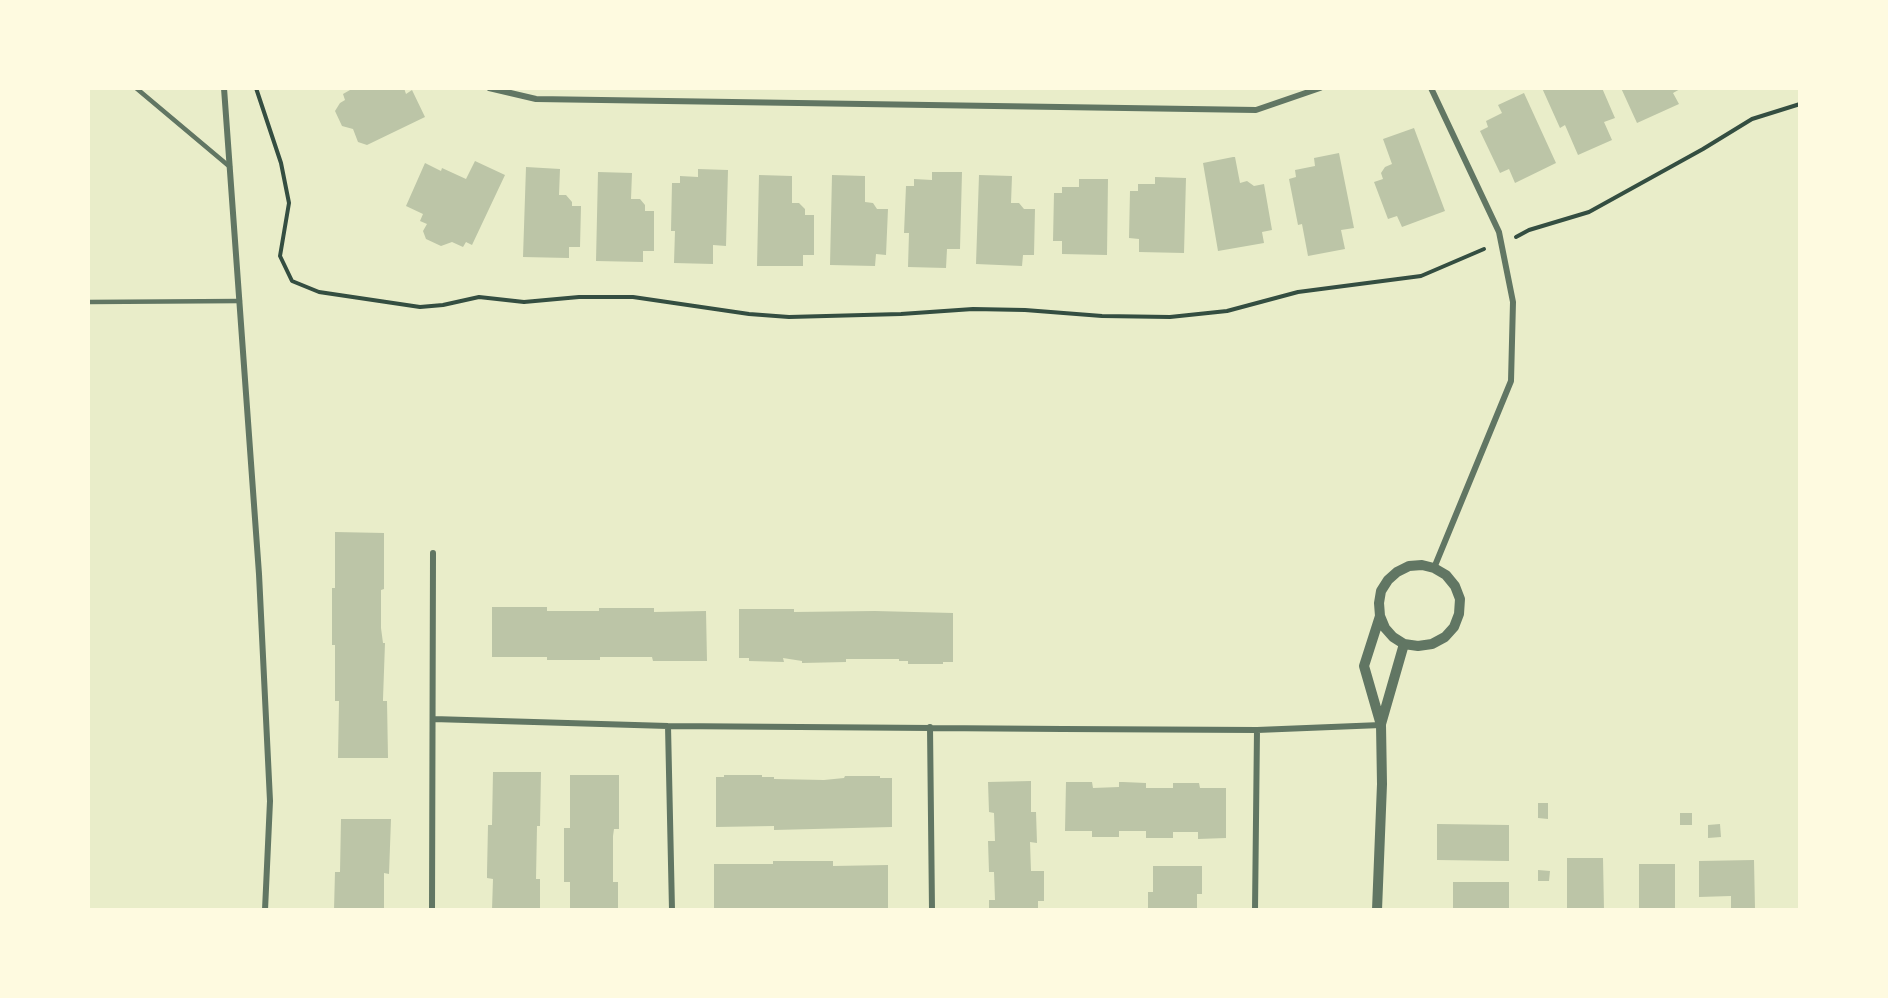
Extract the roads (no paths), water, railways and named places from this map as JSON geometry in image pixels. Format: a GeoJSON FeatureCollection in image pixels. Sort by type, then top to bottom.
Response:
{"type":"FeatureCollection","features":[{"type":"Feature","properties":{"kind":"street"},"geometry":{"type":"LineString","coordinates":[[224,88],[259,574],[270,801],[265,909]]}},
{"type":"Feature","properties":{"kind":"street"},"geometry":{"type":"LineString","coordinates":[[489,88],[536,99],[1256,110],[1320,88]]}},
{"type":"Feature","properties":{"kind":"street"},"geometry":{"type":"LineString","coordinates":[[1431,88],[1499,232],[1513,302],[1511,381],[1434,568]]}},
{"type":"Feature","properties":{"kind":"street"},"geometry":{"type":"LineString","coordinates":[[432,909],[433,553]]}},
{"type":"Feature","properties":{"kind":"street"},"geometry":{"type":"LineString","coordinates":[[1422,565],[1434,568],[1446,575],[1455,586],[1460,599],[1459,614],[1444,638],[1432,644],[1418,646],[1404,644],[1385,628],[1380,616],[1381,591],[1388,580],[1409,566],[1422,565]]}},
{"type":"Feature","properties":{"kind":"street"},"geometry":{"type":"LineString","coordinates":[[1377,909],[1382,784],[1381,725],[1364,666],[1380,616]]}},
{"type":"Feature","properties":{"kind":"street"},"geometry":{"type":"LineString","coordinates":[[1381,725],[1404,644]]}},
{"type":"Feature","properties":{"kind":"street"},"geometry":{"type":"LineString","coordinates":[[433,719],[668,726],[1257,730],[1381,725]]}},
{"type":"Feature","properties":{"kind":"street"},"geometry":{"type":"LineString","coordinates":[[668,726],[672,909]]}},
{"type":"Feature","properties":{"kind":"street"},"geometry":{"type":"LineString","coordinates":[[930,727],[932,909]]}},
{"type":"Feature","properties":{"kind":"street"},"geometry":{"type":"LineString","coordinates":[[1255,909],[1257,730]]}},
{"type":"Feature","properties":{"kind":"lane"},"geometry":{"type":"LineString","coordinates":[[136,88],[230,167]]}},
{"type":"Feature","properties":{"kind":"lane"},"geometry":{"type":"LineString","coordinates":[[88,302],[240,302]]}}]}
